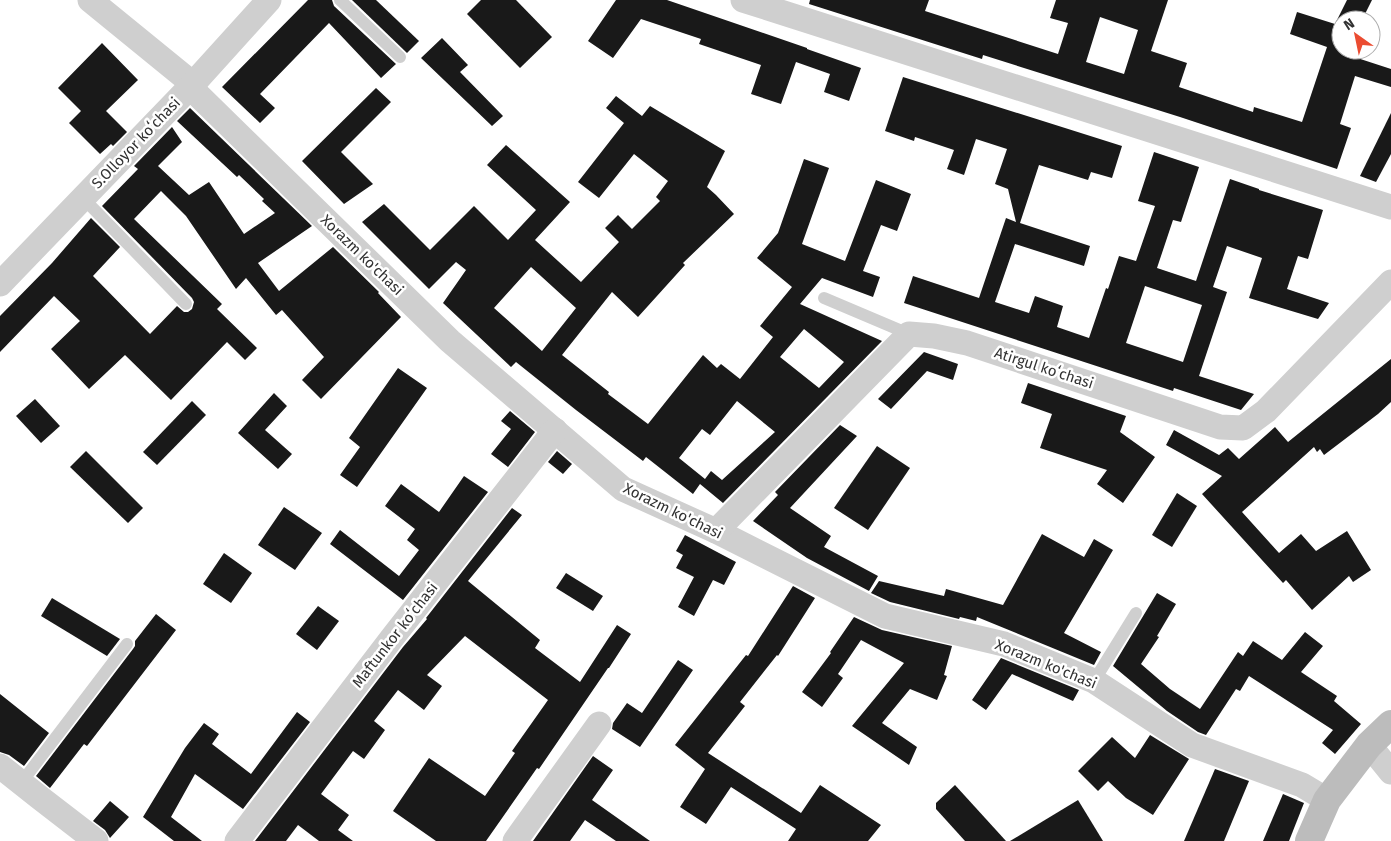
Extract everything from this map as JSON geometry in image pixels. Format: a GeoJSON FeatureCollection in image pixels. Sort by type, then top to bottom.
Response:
{"type":"FeatureCollection","features":[{"type":"Feature","properties":{"kind":"street","name":"Xorazm ko'chasi"},"geometry":{"type":"LineString","coordinates":[[90,0],[193,84],[197,94],[450,341],[623,489],[716,531],[885,616],[1004,644],[1094,681],[1192,745],[1302,786],[1327,800]]}},
{"type":"Feature","properties":{"kind":"street","name":"S.Olloyor koʻchasi"},"geometry":{"type":"LineString","coordinates":[[0,284],[193,84],[269,0]]}},
{"type":"Feature","properties":{"kind":"street"},"geometry":{"type":"LineString","coordinates":[[743,0],[1391,207]]}},
{"type":"Feature","properties":{"kind":"street","name":"Atirgul koʻchasi"},"geometry":{"type":"LineString","coordinates":[[909,334],[934,336],[967,343],[1220,426],[1243,428],[1266,412],[1391,282]]}},
{"type":"Feature","properties":{"kind":"street"},"geometry":{"type":"LineString","coordinates":[[716,531],[909,334]]}},
{"type":"Feature","properties":{"kind":"street","name":"Maftunkor koʻchasi"},"geometry":{"type":"LineString","coordinates":[[237,841],[554,430]]}},
{"type":"Feature","properties":{"kind":"street"},"geometry":{"type":"LineString","coordinates":[[515,841],[599,724]]}},
{"type":"Feature","properties":{"kind":"street"},"geometry":{"type":"LineString","coordinates":[[1309,841],[1327,800],[1369,745],[1391,724]]}},
{"type":"Feature","properties":{"kind":"street"},"geometry":{"type":"LineString","coordinates":[[1369,745],[1391,772]]}},
{"type":"Feature","properties":{"kind":"street"},"geometry":{"type":"LineString","coordinates":[[0,766],[96,841]]}},
{"type":"Feature","properties":{"kind":"lane"},"geometry":{"type":"LineString","coordinates":[[340,0],[400,57]]}},
{"type":"Feature","properties":{"kind":"lane"},"geometry":{"type":"LineString","coordinates":[[83,198],[186,304]]}},
{"type":"Feature","properties":{"kind":"lane"},"geometry":{"type":"LineString","coordinates":[[824,298],[909,334]]}},
{"type":"Feature","properties":{"kind":"lane"},"geometry":{"type":"LineString","coordinates":[[1094,681],[1136,612]]}},
{"type":"Feature","properties":{"kind":"lane"},"geometry":{"type":"LineString","coordinates":[[21,783],[127,644]]}},
{"type":"Feature","properties":{"kind":"building"},"geometry":{"type":"Polygon","coordinates":[[[308,0],[332,0],[334,6],[396,64],[381,78],[329,23],[260,94],[275,108],[260,123],[222,87],[308,0]]]}},
{"type":"Feature","properties":{"kind":"building"},"geometry":{"type":"Polygon","coordinates":[[[352,0],[376,0],[419,41],[407,53],[352,0]]]}},
{"type":"Feature","properties":{"kind":"building"},"geometry":{"type":"Polygon","coordinates":[[[481,0],[516,0],[552,37],[520,68],[467,14],[481,0]]]}},
{"type":"Feature","properties":{"kind":"building"},"geometry":{"type":"Polygon","coordinates":[[[616,0],[667,0],[861,68],[849,101],[824,92],[830,74],[796,62],[781,104],[751,94],[761,65],[699,44],[701,39],[641,19],[613,58],[588,41],[616,0]]]}},
{"type":"Feature","properties":{"kind":"building"},"geometry":{"type":"Polygon","coordinates":[[[810,0],[929,0],[925,11],[1058,54],[1068,23],[1050,18],[1056,0],[1168,0],[1151,51],[1187,63],[1179,87],[1253,112],[1254,107],[1302,122],[1327,47],[1290,34],[1297,12],[1331,23],[1331,60],[1363,60],[1391,69],[1391,87],[1355,76],[1340,124],[1351,128],[1337,169],[983,55],[982,59],[809,4],[810,0]],[[1100,17],[1086,62],[1124,74],[1138,30],[1100,17]]]}},
{"type":"Feature","properties":{"kind":"building"},"geometry":{"type":"Polygon","coordinates":[[[1347,0],[1372,0],[1367,10],[1342,10],[1347,0]]]}},
{"type":"Feature","properties":{"kind":"building"},"geometry":{"type":"Polygon","coordinates":[[[442,38],[468,65],[460,72],[503,116],[492,126],[421,58],[442,38]]]}},
{"type":"Feature","properties":{"kind":"building"},"geometry":{"type":"Polygon","coordinates":[[[102,43],[138,80],[106,111],[127,132],[113,146],[111,144],[100,154],[69,123],[81,111],[58,88],[102,43]]]}},
{"type":"Feature","properties":{"kind":"building"},"geometry":{"type":"Polygon","coordinates":[[[903,77],[1122,146],[1112,178],[1091,172],[1088,180],[1039,165],[1020,223],[1090,246],[1084,266],[1015,244],[995,302],[1029,313],[1035,296],[1063,306],[1057,327],[1089,338],[1119,256],[1136,261],[1155,206],[1138,201],[1154,152],[1199,167],[1181,222],[1173,220],[1157,268],[1196,281],[1230,179],[1323,210],[1308,259],[1298,256],[1287,289],[1329,303],[1318,319],[1249,298],[1262,258],[1227,246],[1213,287],[1227,292],[1199,376],[1254,394],[1241,410],[1174,388],[1173,391],[904,303],[913,276],[979,298],[1006,218],[1016,222],[1008,189],[995,184],[1007,149],[976,139],[964,175],[947,169],[954,150],[915,137],[914,141],[885,131],[903,77]],[[1145,286],[1126,343],[1183,362],[1202,305],[1145,286]]]}},
{"type":"Feature","properties":{"kind":"building"},"geometry":{"type":"Polygon","coordinates":[[[376,88],[391,102],[341,152],[373,184],[344,204],[302,161],[376,88]]]}},
{"type":"Feature","properties":{"kind":"building"},"geometry":{"type":"Polygon","coordinates":[[[616,96],[642,116],[650,106],[725,151],[707,187],[734,214],[683,263],[685,265],[638,317],[612,292],[562,355],[609,392],[608,394],[648,424],[703,355],[717,368],[721,364],[740,379],[773,337],[760,326],[792,287],[757,258],[778,233],[804,159],[829,168],[802,244],[845,261],[876,180],[911,194],[897,231],[881,225],[863,271],[880,277],[873,297],[822,278],[800,304],[882,341],[723,503],[700,484],[693,494],[646,457],[643,461],[516,362],[511,367],[443,303],[466,270],[456,262],[429,289],[362,222],[384,204],[430,250],[474,206],[508,240],[536,210],[487,165],[506,145],[570,202],[535,240],[581,282],[619,242],[605,228],[618,215],[632,229],[660,201],[656,197],[668,181],[634,154],[599,198],[578,182],[624,123],[606,108],[616,96]],[[531,267],[494,308],[542,351],[576,308],[531,267]],[[804,329],[780,357],[819,388],[844,362],[804,329]],[[737,401],[710,435],[702,429],[679,458],[705,479],[711,471],[722,480],[775,432],[737,401]]]}},
{"type":"Feature","properties":{"kind":"building"},"geometry":{"type":"Polygon","coordinates":[[[190,108],[312,226],[258,263],[279,291],[333,247],[379,292],[401,317],[321,399],[302,380],[324,357],[282,310],[276,315],[246,278],[236,289],[186,216],[161,191],[134,219],[222,304],[217,309],[257,348],[245,360],[227,342],[171,400],[125,355],[89,389],[51,349],[80,321],[54,296],[0,352],[0,316],[52,263],[91,218],[120,247],[93,276],[150,334],[177,306],[184,312],[192,309],[194,302],[192,298],[102,206],[138,169],[134,166],[172,127],[182,142],[158,166],[189,195],[209,182],[244,234],[275,213],[262,201],[264,199],[239,175],[237,177],[177,121],[190,108]]]}},
{"type":"Feature","properties":{"kind":"building"},"geometry":{"type":"Polygon","coordinates":[[[1391,113],[1391,154],[1376,182],[1360,176],[1391,113]]]}},
{"type":"Feature","properties":{"kind":"building"},"geometry":{"type":"Polygon","coordinates":[[[924,352],[958,364],[953,380],[927,371],[891,409],[878,399],[924,352]]]}},
{"type":"Feature","properties":{"kind":"building"},"geometry":{"type":"Polygon","coordinates":[[[1391,359],[1391,402],[1324,455],[1320,449],[1317,452],[1314,447],[1242,512],[1279,553],[1301,534],[1316,551],[1347,531],[1371,570],[1353,582],[1349,576],[1312,610],[1286,580],[1283,583],[1202,494],[1222,476],[1166,445],[1174,430],[1219,455],[1228,448],[1239,459],[1275,427],[1288,442],[1391,359]]]}},
{"type":"Feature","properties":{"kind":"building"},"geometry":{"type":"Polygon","coordinates":[[[398,368],[427,388],[357,487],[340,475],[360,447],[349,438],[398,368]]]}},
{"type":"Feature","properties":{"kind":"building"},"geometry":{"type":"Polygon","coordinates":[[[1028,383],[1126,416],[1120,432],[1155,457],[1123,503],[1097,484],[1107,470],[1040,448],[1052,414],[1021,403],[1028,383]]]}},
{"type":"Feature","properties":{"kind":"building"},"geometry":{"type":"Polygon","coordinates":[[[274,393],[287,406],[265,430],[292,454],[278,469],[238,433],[274,393]]]}},
{"type":"Feature","properties":{"kind":"building"},"geometry":{"type":"Polygon","coordinates":[[[35,399],[60,426],[41,443],[16,416],[35,399]]]}},
{"type":"Feature","properties":{"kind":"building"},"geometry":{"type":"Polygon","coordinates":[[[192,401],[206,415],[157,465],[143,452],[192,401]]]}},
{"type":"Feature","properties":{"kind":"building"},"geometry":{"type":"Polygon","coordinates":[[[510,411],[535,432],[508,467],[491,454],[511,429],[501,421],[510,411]]]}},
{"type":"Feature","properties":{"kind":"building"},"geometry":{"type":"Polygon","coordinates":[[[840,425],[857,436],[790,508],[831,536],[824,547],[878,576],[869,591],[807,558],[753,521],[778,495],[775,492],[840,425]]]}},
{"type":"Feature","properties":{"kind":"building"},"geometry":{"type":"Polygon","coordinates":[[[877,446],[910,468],[868,530],[834,508],[877,446]]]}},
{"type":"Feature","properties":{"kind":"building"},"geometry":{"type":"Polygon","coordinates":[[[86,451],[143,508],[128,523],[70,467],[86,451]]]}},
{"type":"Feature","properties":{"kind":"building"},"geometry":{"type":"Polygon","coordinates":[[[557,451],[572,464],[563,474],[548,462],[557,451]]]}},
{"type":"Feature","properties":{"kind":"building"},"geometry":{"type":"Polygon","coordinates":[[[464,476],[488,492],[403,600],[330,544],[340,530],[399,576],[419,550],[407,540],[415,529],[385,506],[401,484],[439,512],[464,476]]]}},
{"type":"Feature","properties":{"kind":"building"},"geometry":{"type":"Polygon","coordinates":[[[1177,493],[1197,506],[1172,547],[1152,535],[1177,493]]]}},
{"type":"Feature","properties":{"kind":"building"},"geometry":{"type":"Polygon","coordinates":[[[284,507],[322,533],[295,570],[258,545],[284,507]]]}},
{"type":"Feature","properties":{"kind":"building"},"geometry":{"type":"Polygon","coordinates":[[[512,508],[522,515],[468,581],[540,640],[535,648],[580,682],[617,625],[631,634],[539,769],[537,768],[486,841],[436,841],[393,811],[429,758],[485,796],[515,753],[512,751],[548,700],[465,636],[427,675],[442,686],[424,710],[398,690],[374,721],[385,730],[364,759],[353,751],[321,794],[349,815],[338,830],[353,841],[319,841],[298,825],[286,841],[255,841],[403,647],[427,619],[512,508]]]}},
{"type":"Feature","properties":{"kind":"building"},"geometry":{"type":"Polygon","coordinates":[[[1042,534],[1084,557],[1094,539],[1113,550],[1064,633],[1101,652],[1094,665],[977,617],[976,621],[960,617],[959,619],[890,602],[871,593],[879,581],[944,596],[946,589],[1003,605],[1042,534]]]}},
{"type":"Feature","properties":{"kind":"building"},"geometry":{"type":"Polygon","coordinates":[[[685,535],[736,562],[724,585],[713,580],[694,616],[678,607],[694,577],[676,568],[683,555],[676,551],[685,535]]]}},
{"type":"Feature","properties":{"kind":"building"},"geometry":{"type":"Polygon","coordinates":[[[224,553],[252,573],[231,603],[203,584],[224,553]]]}},
{"type":"Feature","properties":{"kind":"building"},"geometry":{"type":"Polygon","coordinates":[[[566,573],[603,596],[593,611],[556,588],[566,573]]]}},
{"type":"Feature","properties":{"kind":"building"},"geometry":{"type":"Polygon","coordinates":[[[793,586],[815,598],[778,656],[740,702],[745,706],[708,753],[801,813],[820,785],[881,825],[868,841],[788,841],[796,829],[731,787],[706,824],[680,807],[705,769],[675,745],[746,655],[748,656],[793,586]]]}},
{"type":"Feature","properties":{"kind":"building"},"geometry":{"type":"Polygon","coordinates":[[[1157,593],[1176,604],[1157,636],[1159,637],[1141,664],[1170,689],[1200,709],[1238,652],[1243,656],[1253,641],[1282,660],[1305,632],[1323,646],[1301,672],[1337,696],[1334,701],[1361,724],[1335,754],[1322,743],[1333,730],[1249,676],[1240,691],[1236,689],[1206,735],[1198,732],[1167,711],[1113,666],[1157,593]]]}},
{"type":"Feature","properties":{"kind":"building"},"geometry":{"type":"Polygon","coordinates":[[[52,598],[120,639],[107,656],[41,616],[52,598]]]}},
{"type":"Feature","properties":{"kind":"building"},"geometry":{"type":"Polygon","coordinates":[[[318,606],[339,621],[317,650],[296,634],[318,606]]]}},
{"type":"Feature","properties":{"kind":"building"},"geometry":{"type":"Polygon","coordinates":[[[156,614],[176,630],[87,746],[84,744],[50,788],[36,776],[133,649],[135,641],[156,614]]]}},
{"type":"Feature","properties":{"kind":"building"},"geometry":{"type":"Polygon","coordinates":[[[854,617],[882,630],[952,646],[944,675],[947,676],[937,700],[910,689],[882,723],[917,747],[909,765],[852,726],[904,663],[861,640],[838,674],[843,678],[822,707],[802,692],[831,653],[854,617]]]}},
{"type":"Feature","properties":{"kind":"building"},"geometry":{"type":"Polygon","coordinates":[[[1001,658],[1079,690],[1073,701],[1012,674],[986,710],[972,700],[1001,658]]]}},
{"type":"Feature","properties":{"kind":"building"},"geometry":{"type":"Polygon","coordinates":[[[678,660],[693,670],[640,747],[612,729],[613,723],[627,703],[642,713],[678,660]]]}},
{"type":"Feature","properties":{"kind":"building"},"geometry":{"type":"Polygon","coordinates":[[[0,694],[49,733],[24,766],[9,755],[0,752],[0,694]]]}},
{"type":"Feature","properties":{"kind":"building"},"geometry":{"type":"Polygon","coordinates":[[[297,712],[310,722],[243,809],[195,774],[171,817],[202,841],[174,841],[143,817],[185,748],[204,723],[219,734],[212,744],[251,774],[297,712]]]}},
{"type":"Feature","properties":{"kind":"building"},"geometry":{"type":"Polygon","coordinates":[[[1150,735],[1189,759],[1153,815],[1126,798],[1108,781],[1098,791],[1078,771],[1112,737],[1135,758],[1150,735]]]}},
{"type":"Feature","properties":{"kind":"building"},"geometry":{"type":"Polygon","coordinates":[[[593,756],[613,770],[592,800],[650,841],[616,841],[585,820],[570,841],[533,841],[593,756]]]}},
{"type":"Feature","properties":{"kind":"building"},"geometry":{"type":"Polygon","coordinates":[[[1215,769],[1249,781],[1224,841],[1184,841],[1215,769]]]}},
{"type":"Feature","properties":{"kind":"building"},"geometry":{"type":"Polygon","coordinates":[[[955,785],[1006,841],[965,841],[936,809],[936,803],[955,785]]]}},
{"type":"Feature","properties":{"kind":"building"},"geometry":{"type":"Polygon","coordinates":[[[1283,794],[1304,803],[1289,841],[1263,841],[1283,794]]]}},
{"type":"Feature","properties":{"kind":"building"},"geometry":{"type":"Polygon","coordinates":[[[1078,800],[1103,841],[1010,841],[1078,800]]]}},
{"type":"Feature","properties":{"kind":"building"},"geometry":{"type":"Polygon","coordinates":[[[110,801],[129,817],[110,838],[105,830],[93,821],[110,801]]]}}]}
